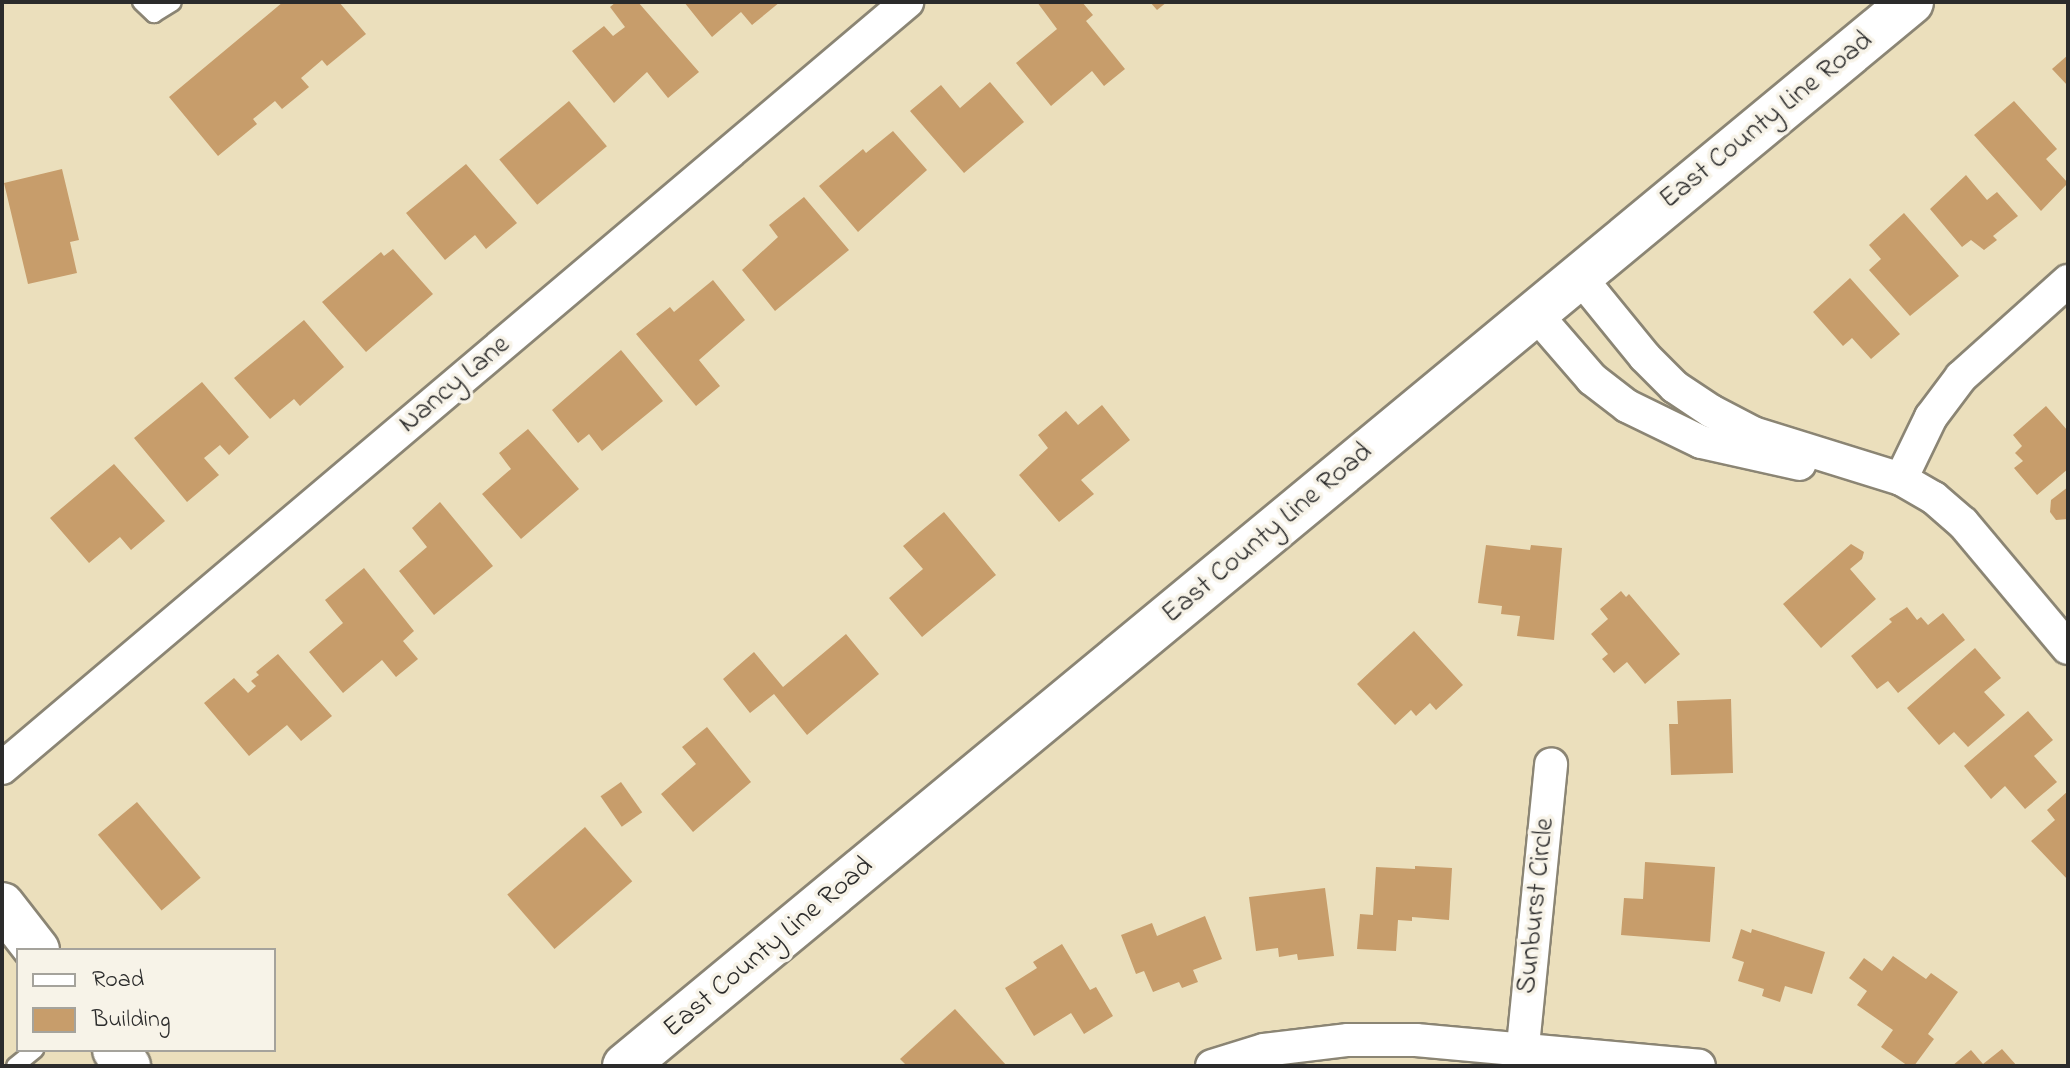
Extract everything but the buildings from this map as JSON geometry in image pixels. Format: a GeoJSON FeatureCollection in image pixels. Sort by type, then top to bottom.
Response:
{"type":"FeatureCollection","features":[{"type":"Feature","properties":{"kind":"main road","name":"East County Line Road"},"geometry":{"type":"LineString","coordinates":[[625,1066],[1911,2]]}},
{"type":"Feature","properties":{"kind":"main road"},"geometry":{"type":"LineString","coordinates":[[2,905],[35,948]]}},
{"type":"Feature","properties":{"kind":"street","name":"Nancy Lane"},"geometry":{"type":"LineString","coordinates":[[2,768],[907,2]]}},
{"type":"Feature","properties":{"kind":"street"},"geometry":{"type":"LineString","coordinates":[[1579,276],[1645,357],[1675,387],[1711,411],[1753,433],[1901,479],[1934,498],[1963,523],[2068,648]]}},
{"type":"Feature","properties":{"kind":"street"},"geometry":{"type":"LineString","coordinates":[[1901,479],[1931,417],[1961,377],[2068,281]]}},
{"type":"Feature","properties":{"kind":"street"},"geometry":{"type":"LineString","coordinates":[[1534,312],[1592,379],[1627,406],[1663,425],[1701,442],[1754,456],[1861,477],[1901,479]]}},
{"type":"Feature","properties":{"kind":"street","name":"Sunburst Circle"},"geometry":{"type":"LineString","coordinates":[[1522,1057],[1551,764]]}},
{"type":"Feature","properties":{"kind":"street"},"geometry":{"type":"LineString","coordinates":[[1212,1066],[1264,1050],[1348,1040],[1522,1057],[1699,1066]]}},
{"type":"Feature","properties":{"kind":"lane"},"geometry":{"type":"LineString","coordinates":[[141,2],[154,14],[173,2]]}},
{"type":"Feature","properties":{"kind":"lane"},"geometry":{"type":"LineString","coordinates":[[15,1066],[32,1052]]}}]}
